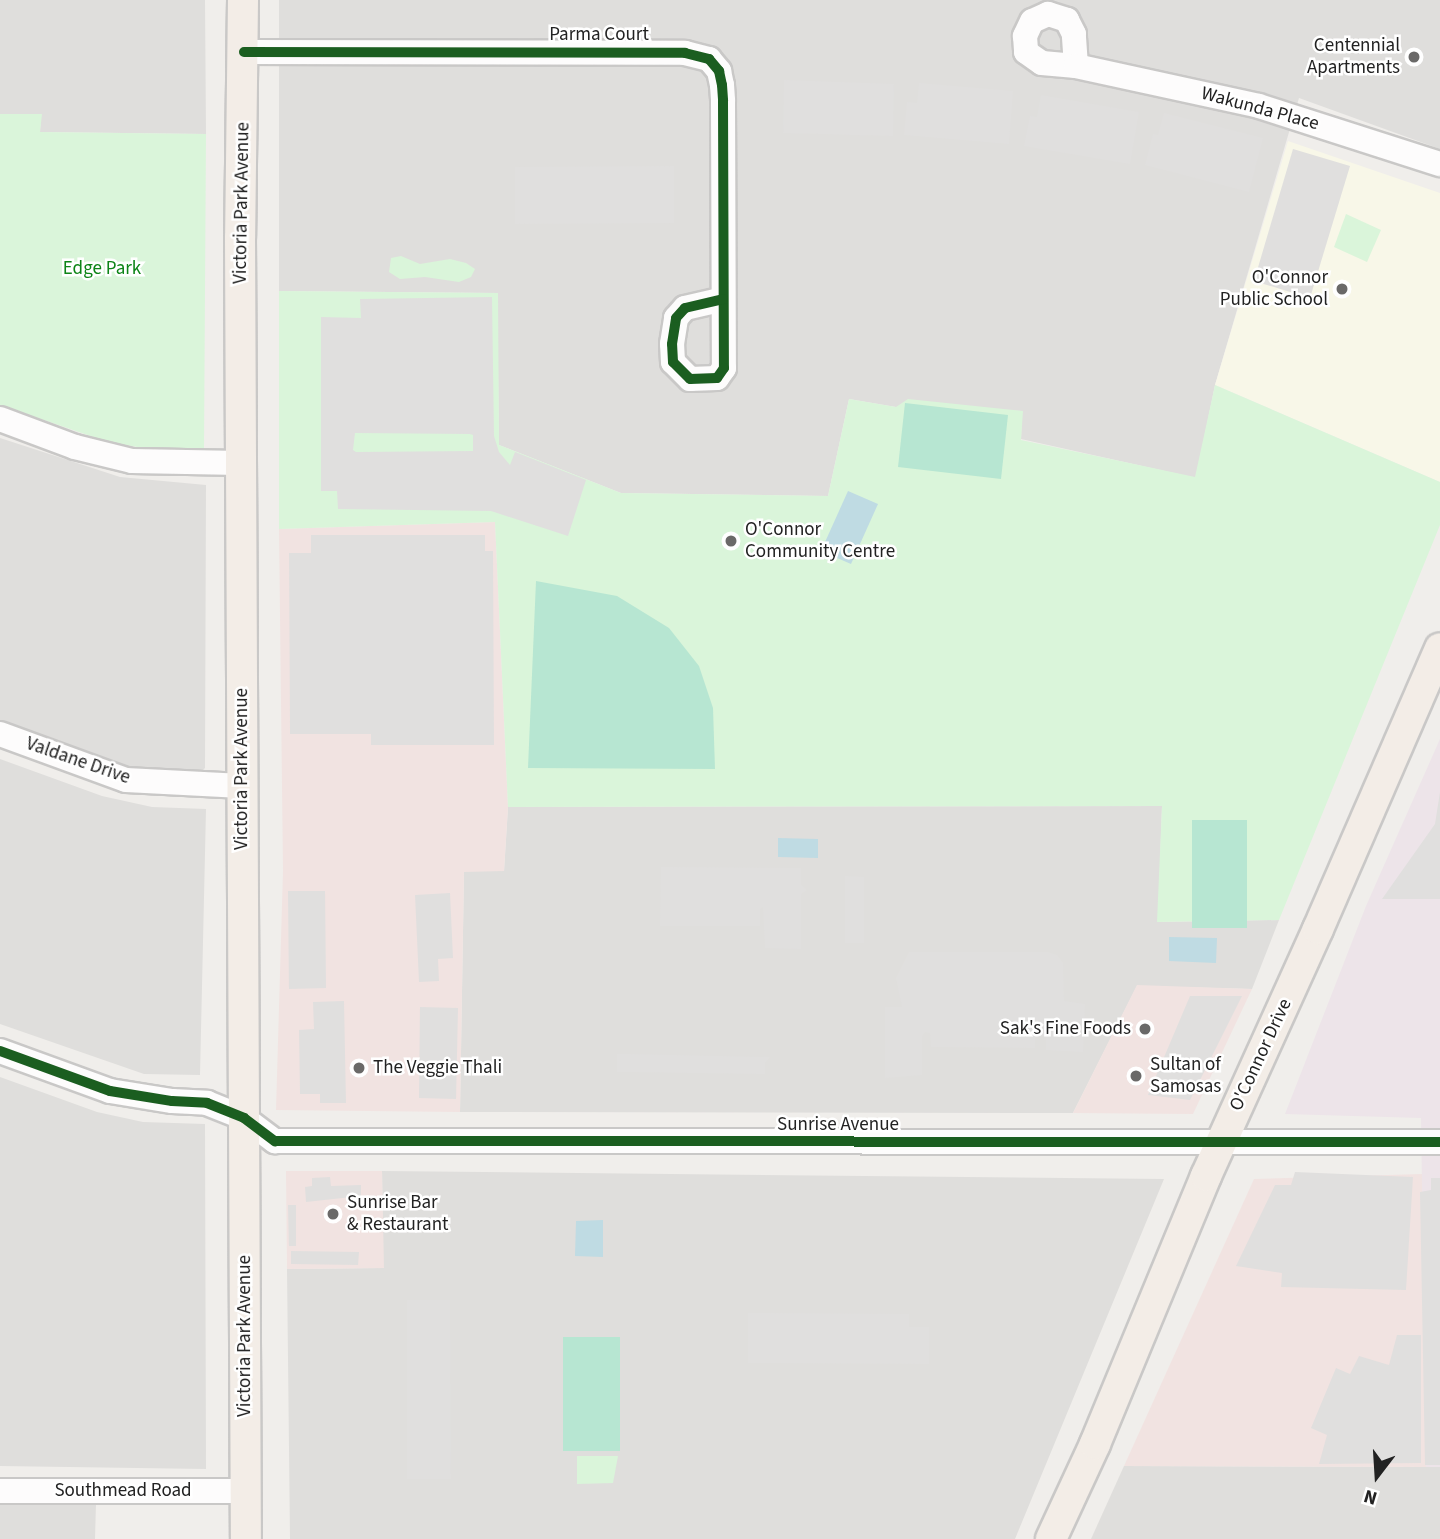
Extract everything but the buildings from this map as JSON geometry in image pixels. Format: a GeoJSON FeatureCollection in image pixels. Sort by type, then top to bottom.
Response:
{"type":"FeatureCollection","features":[{"type":"Feature","properties":{"kind":"main road","name":"Victoria Park Avenue"},"geometry":{"type":"LineString","coordinates":[[243,0],[241,463],[246,1539]]}},
{"type":"Feature","properties":{"kind":"main road","name":"O'Connor Drive"},"geometry":{"type":"LineString","coordinates":[[1051,1539],[1095,1444],[1221,1142],[1318,929],[1440,648]]}},
{"type":"Feature","properties":{"kind":"street","name":"Parma Court"},"geometry":{"type":"LineString","coordinates":[[244,52],[685,53],[709,59],[719,71],[722,85],[723,299]]}},
{"type":"Feature","properties":{"kind":"street","name":"Wakunda Place"},"geometry":{"type":"LineString","coordinates":[[1076,66],[1259,106],[1440,164]]}},
{"type":"Feature","properties":{"kind":"street"},"geometry":{"type":"LineString","coordinates":[[0,419],[75,447],[132,461],[241,463]]}},
{"type":"Feature","properties":{"kind":"street","name":"Valdane Drive"},"geometry":{"type":"LineString","coordinates":[[0,734],[126,780],[242,786]]}},
{"type":"Feature","properties":{"kind":"street","name":"Sunrise Avenue"},"geometry":{"type":"LineString","coordinates":[[0,1051],[110,1091],[172,1101],[207,1102],[244,1118],[275,1141],[1440,1142]]}},
{"type":"Feature","properties":{"kind":"street","name":"Southmead Road"},"geometry":{"type":"LineString","coordinates":[[0,1491],[246,1491]]}},
{"type":"Feature","properties":{"kind":"shaded area"},"geometry":{"type":"Polygon","coordinates":[[[0,0],[205,0],[206,134],[40,132],[41,114],[0,114],[0,0]]]}},
{"type":"Feature","properties":{"kind":"shaded area"},"geometry":{"type":"Polygon","coordinates":[[[279,0],[1440,0],[1440,149],[1299,98],[1215,385],[1196,478],[1021,439],[1022,411],[896,407],[849,399],[828,496],[621,493],[499,445],[497,293],[279,291],[279,0]]]}},
{"type":"Feature","properties":{"kind":"shaded area"},"geometry":{"type":"Polygon","coordinates":[[[784,80],[894,84],[893,136],[783,133],[784,80]]]}},
{"type":"Feature","properties":{"kind":"shaded area"},"geometry":{"type":"Polygon","coordinates":[[[919,83],[1013,91],[1009,144],[904,135],[907,102],[917,103],[919,83]]]}},
{"type":"Feature","properties":{"kind":"shaded area"},"geometry":{"type":"Polygon","coordinates":[[[1041,95],[1139,112],[1130,164],[1024,146],[1030,116],[1037,117],[1041,95]]]}},
{"type":"Feature","properties":{"kind":"shaded area"},"geometry":{"type":"Polygon","coordinates":[[[1164,113],[1263,138],[1249,192],[1145,165],[1153,134],[1158,135],[1164,113]]]}},
{"type":"Feature","properties":{"kind":"shaded area","name":"O'Connor Public School"},"geometry":{"type":"Polygon","coordinates":[[[1288,141],[1440,193],[1440,482],[1215,385],[1288,141]]]}},
{"type":"Feature","properties":{"kind":"shaded area"},"geometry":{"type":"Polygon","coordinates":[[[1293,149],[1350,166],[1310,298],[1254,281],[1293,149]]]}},
{"type":"Feature","properties":{"kind":"shaded area"},"geometry":{"type":"Polygon","coordinates":[[[674,166],[674,223],[515,224],[515,167],[674,166]]]}},
{"type":"Feature","properties":{"kind":"shaded area"},"geometry":{"type":"Polygon","coordinates":[[[492,297],[494,436],[499,452],[510,465],[515,452],[586,480],[568,536],[491,511],[338,509],[337,491],[321,491],[321,317],[361,318],[360,299],[492,297]],[[355,433],[353,450],[473,451],[473,435],[355,433]]]}},
{"type":"Feature","properties":{"kind":"shaded area"},"geometry":{"type":"Polygon","coordinates":[[[0,438],[120,477],[206,485],[205,768],[200,773],[169,773],[116,764],[0,722],[0,438]]]}},
{"type":"Feature","properties":{"kind":"shaded area"},"geometry":{"type":"Polygon","coordinates":[[[495,522],[508,807],[504,871],[464,872],[460,1112],[276,1110],[283,871],[279,529],[495,522]]]}},
{"type":"Feature","properties":{"kind":"shaded area"},"geometry":{"type":"Polygon","coordinates":[[[311,535],[485,535],[485,551],[493,551],[494,745],[371,745],[371,734],[290,734],[289,553],[311,553],[311,535]]]}},
{"type":"Feature","properties":{"kind":"shaded area"},"geometry":{"type":"Polygon","coordinates":[[[1440,739],[1440,1467],[1426,1467],[1421,1118],[1285,1114],[1366,906],[1440,739]]]}},
{"type":"Feature","properties":{"kind":"shaded area"},"geometry":{"type":"Polygon","coordinates":[[[0,759],[102,796],[152,807],[206,809],[200,1075],[144,1074],[0,1024],[0,759]]]}},
{"type":"Feature","properties":{"kind":"shaded area"},"geometry":{"type":"Polygon","coordinates":[[[1440,792],[1440,899],[1382,899],[1435,824],[1440,792]]]}},
{"type":"Feature","properties":{"kind":"shaded area"},"geometry":{"type":"Polygon","coordinates":[[[1162,806],[1158,922],[1279,920],[1252,989],[1137,986],[1073,1113],[460,1112],[464,871],[504,871],[508,807],[1162,806]]]}},
{"type":"Feature","properties":{"kind":"shaded area"},"geometry":{"type":"Polygon","coordinates":[[[661,867],[801,868],[801,885],[807,890],[801,894],[801,949],[765,948],[763,907],[760,909],[760,926],[660,926],[661,867]]]}},
{"type":"Feature","properties":{"kind":"shaded area"},"geometry":{"type":"Polygon","coordinates":[[[845,876],[864,877],[864,943],[845,943],[845,876]]]}},
{"type":"Feature","properties":{"kind":"shaded area"},"geometry":{"type":"Polygon","coordinates":[[[288,891],[325,891],[326,988],[289,989],[288,891]]]}},
{"type":"Feature","properties":{"kind":"shaded area"},"geometry":{"type":"Polygon","coordinates":[[[450,893],[453,958],[438,959],[439,981],[419,982],[415,895],[450,893]]]}},
{"type":"Feature","properties":{"kind":"shaded area"},"geometry":{"type":"Polygon","coordinates":[[[909,952],[1048,952],[1057,955],[1063,963],[1064,1001],[1085,1004],[1083,1052],[1046,1050],[1046,1038],[1035,1033],[1035,1048],[931,1047],[930,1033],[925,1032],[922,1036],[922,1075],[885,1078],[885,1007],[902,1007],[896,978],[909,952]]]}},
{"type":"Feature","properties":{"kind":"shaded area"},"geometry":{"type":"Polygon","coordinates":[[[1137,985],[1252,989],[1193,1114],[1073,1113],[1137,985]]]}},
{"type":"Feature","properties":{"kind":"shaded area"},"geometry":{"type":"Polygon","coordinates":[[[1190,996],[1242,996],[1190,1100],[1148,1095],[1190,996]]]}},
{"type":"Feature","properties":{"kind":"shaded area"},"geometry":{"type":"Polygon","coordinates":[[[344,1001],[346,1103],[320,1103],[320,1094],[300,1094],[299,1030],[314,1029],[313,1002],[344,1001]]]}},
{"type":"Feature","properties":{"kind":"shaded area"},"geometry":{"type":"Polygon","coordinates":[[[420,1007],[458,1008],[456,1099],[419,1098],[420,1007]]]}},
{"type":"Feature","properties":{"kind":"shaded area"},"geometry":{"type":"Polygon","coordinates":[[[617,1054],[770,1057],[765,1063],[765,1074],[617,1072],[617,1054]]]}},
{"type":"Feature","properties":{"kind":"shaded area"},"geometry":{"type":"Polygon","coordinates":[[[0,1077],[97,1112],[143,1122],[205,1124],[206,1469],[0,1466],[0,1077]]]}},
{"type":"Feature","properties":{"kind":"shaded area"},"geometry":{"type":"Polygon","coordinates":[[[286,1171],[382,1171],[384,1268],[287,1269],[286,1171]]]}},
{"type":"Feature","properties":{"kind":"shaded area"},"geometry":{"type":"Polygon","coordinates":[[[382,1171],[1164,1179],[1015,1539],[290,1539],[287,1269],[383,1268],[382,1171]]]}},
{"type":"Feature","properties":{"kind":"shaded area"},"geometry":{"type":"Polygon","coordinates":[[[1295,1172],[1413,1177],[1406,1290],[1281,1287],[1282,1273],[1236,1266],[1275,1185],[1291,1185],[1295,1172]]]}},
{"type":"Feature","properties":{"kind":"shaded area"},"geometry":{"type":"Polygon","coordinates":[[[1422,1174],[1426,1467],[1124,1466],[1254,1179],[1422,1174]]]}},
{"type":"Feature","properties":{"kind":"shaded area"},"geometry":{"type":"Polygon","coordinates":[[[330,1177],[331,1186],[361,1185],[361,1196],[306,1202],[305,1187],[312,1186],[312,1178],[330,1177]]]}},
{"type":"Feature","properties":{"kind":"shaded area"},"geometry":{"type":"Polygon","coordinates":[[[1431,1178],[1440,1178],[1440,1465],[1425,1465],[1420,1192],[1431,1190],[1431,1178]]]}},
{"type":"Feature","properties":{"kind":"shaded area"},"geometry":{"type":"Polygon","coordinates":[[[288,1205],[296,1205],[296,1246],[289,1246],[288,1205]]]}},
{"type":"Feature","properties":{"kind":"shaded area"},"geometry":{"type":"Polygon","coordinates":[[[291,1251],[359,1252],[358,1265],[291,1264],[291,1251]]]}},
{"type":"Feature","properties":{"kind":"shaded area"},"geometry":{"type":"Polygon","coordinates":[[[407,1300],[450,1300],[451,1479],[407,1479],[407,1300]]]}},
{"type":"Feature","properties":{"kind":"shaded area"},"geometry":{"type":"Polygon","coordinates":[[[748,1313],[909,1314],[909,1327],[929,1327],[929,1364],[748,1363],[748,1313]]]}},
{"type":"Feature","properties":{"kind":"shaded area"},"geometry":{"type":"Polygon","coordinates":[[[1397,1335],[1421,1335],[1421,1463],[1319,1464],[1327,1435],[1311,1428],[1336,1368],[1350,1374],[1359,1356],[1389,1365],[1397,1335]]]}},
{"type":"Feature","properties":{"kind":"shaded area"},"geometry":{"type":"Polygon","coordinates":[[[1124,1466],[1440,1467],[1440,1539],[1091,1539],[1124,1466]]]}},
{"type":"Feature","properties":{"kind":"shaded area"},"geometry":{"type":"Polygon","coordinates":[[[96,1504],[95,1539],[0,1539],[0,1505],[96,1504]]]}},
{"type":"Feature","properties":{"kind":"green space","name":"Edge Park"},"geometry":{"type":"Polygon","coordinates":[[[0,114],[42,114],[40,132],[206,134],[204,449],[161,451],[108,442],[0,405],[0,114]]]}},
{"type":"Feature","properties":{"kind":"green space"},"geometry":{"type":"Polygon","coordinates":[[[1346,214],[1381,230],[1367,262],[1334,247],[1346,214]]]}},
{"type":"Feature","properties":{"kind":"green space"},"geometry":{"type":"Polygon","coordinates":[[[401,256],[420,264],[450,259],[466,263],[475,269],[471,277],[459,282],[425,277],[400,279],[389,272],[391,258],[401,256]]]}},
{"type":"Feature","properties":{"kind":"green space"},"geometry":{"type":"Polygon","coordinates":[[[279,291],[498,293],[499,445],[621,493],[828,496],[849,399],[896,407],[908,399],[1023,411],[1021,440],[1195,477],[1215,385],[1440,482],[1440,525],[1279,920],[1157,922],[1162,806],[508,807],[495,522],[279,529],[279,291]]]}},
{"type":"Feature","properties":{"kind":"green space"},"geometry":{"type":"Polygon","coordinates":[[[905,403],[1008,415],[1001,479],[898,467],[905,403]]]}},
{"type":"Feature","properties":{"kind":"green space"},"geometry":{"type":"Polygon","coordinates":[[[536,581],[617,596],[669,628],[699,666],[713,708],[715,769],[528,768],[536,581]]]}},
{"type":"Feature","properties":{"kind":"green space"},"geometry":{"type":"Polygon","coordinates":[[[1192,820],[1247,820],[1247,928],[1192,928],[1192,820]]]}},
{"type":"Feature","properties":{"kind":"green space"},"geometry":{"type":"Polygon","coordinates":[[[563,1337],[620,1337],[620,1451],[563,1451],[563,1337]]]}},
{"type":"Feature","properties":{"kind":"green space"},"geometry":{"type":"Polygon","coordinates":[[[577,1456],[618,1456],[613,1483],[577,1484],[577,1456]]]}},
{"type":"Feature","properties":{"kind":"water"},"geometry":{"type":"Polygon","coordinates":[[[848,491],[878,504],[851,564],[821,551],[848,491]]]}},
{"type":"Feature","properties":{"kind":"water"},"geometry":{"type":"Polygon","coordinates":[[[778,838],[818,839],[818,858],[778,857],[778,838]]]}},
{"type":"Feature","properties":{"kind":"water"},"geometry":{"type":"Polygon","coordinates":[[[1169,937],[1217,938],[1216,963],[1169,961],[1169,937]]]}},
{"type":"Feature","properties":{"kind":"water"},"geometry":{"type":"Polygon","coordinates":[[[603,1220],[603,1257],[575,1256],[576,1221],[603,1220]]]}},
{"type":"Feature","properties":{"kind":"cycle path"},"geometry":{"type":"LineString","coordinates":[[244,52],[685,53],[709,59],[719,71],[723,101],[724,368],[717,378],[690,379],[673,362],[672,344],[676,318],[685,308],[723,299]]}},
{"type":"Feature","properties":{"kind":"cycle path"},"geometry":{"type":"LineString","coordinates":[[0,1051],[110,1091],[172,1101],[207,1103],[244,1118],[275,1141],[1440,1142]]}},
{"type":"Feature","properties":{"kind":"place","name":"Centennial Apartments"},"geometry":{"type":"Point","coordinates":[1414,57]}},
{"type":"Feature","properties":{"kind":"place","name":"O'Connor Public School"},"geometry":{"type":"Point","coordinates":[1342,289]}},
{"type":"Feature","properties":{"kind":"place","name":"O'Connor Community Centre"},"geometry":{"type":"Point","coordinates":[731,541]}},
{"type":"Feature","properties":{"kind":"place","name":"Sak's Fine Foods"},"geometry":{"type":"Point","coordinates":[1145,1029]}},
{"type":"Feature","properties":{"kind":"place","name":"The Veggie Thali"},"geometry":{"type":"Point","coordinates":[359,1068]}},
{"type":"Feature","properties":{"kind":"place","name":"Sultan of Samosas"},"geometry":{"type":"Point","coordinates":[1136,1076]}},
{"type":"Feature","properties":{"kind":"place","name":"Sunrise Bar & Restaurant"},"geometry":{"type":"Point","coordinates":[333,1214]}}]}
